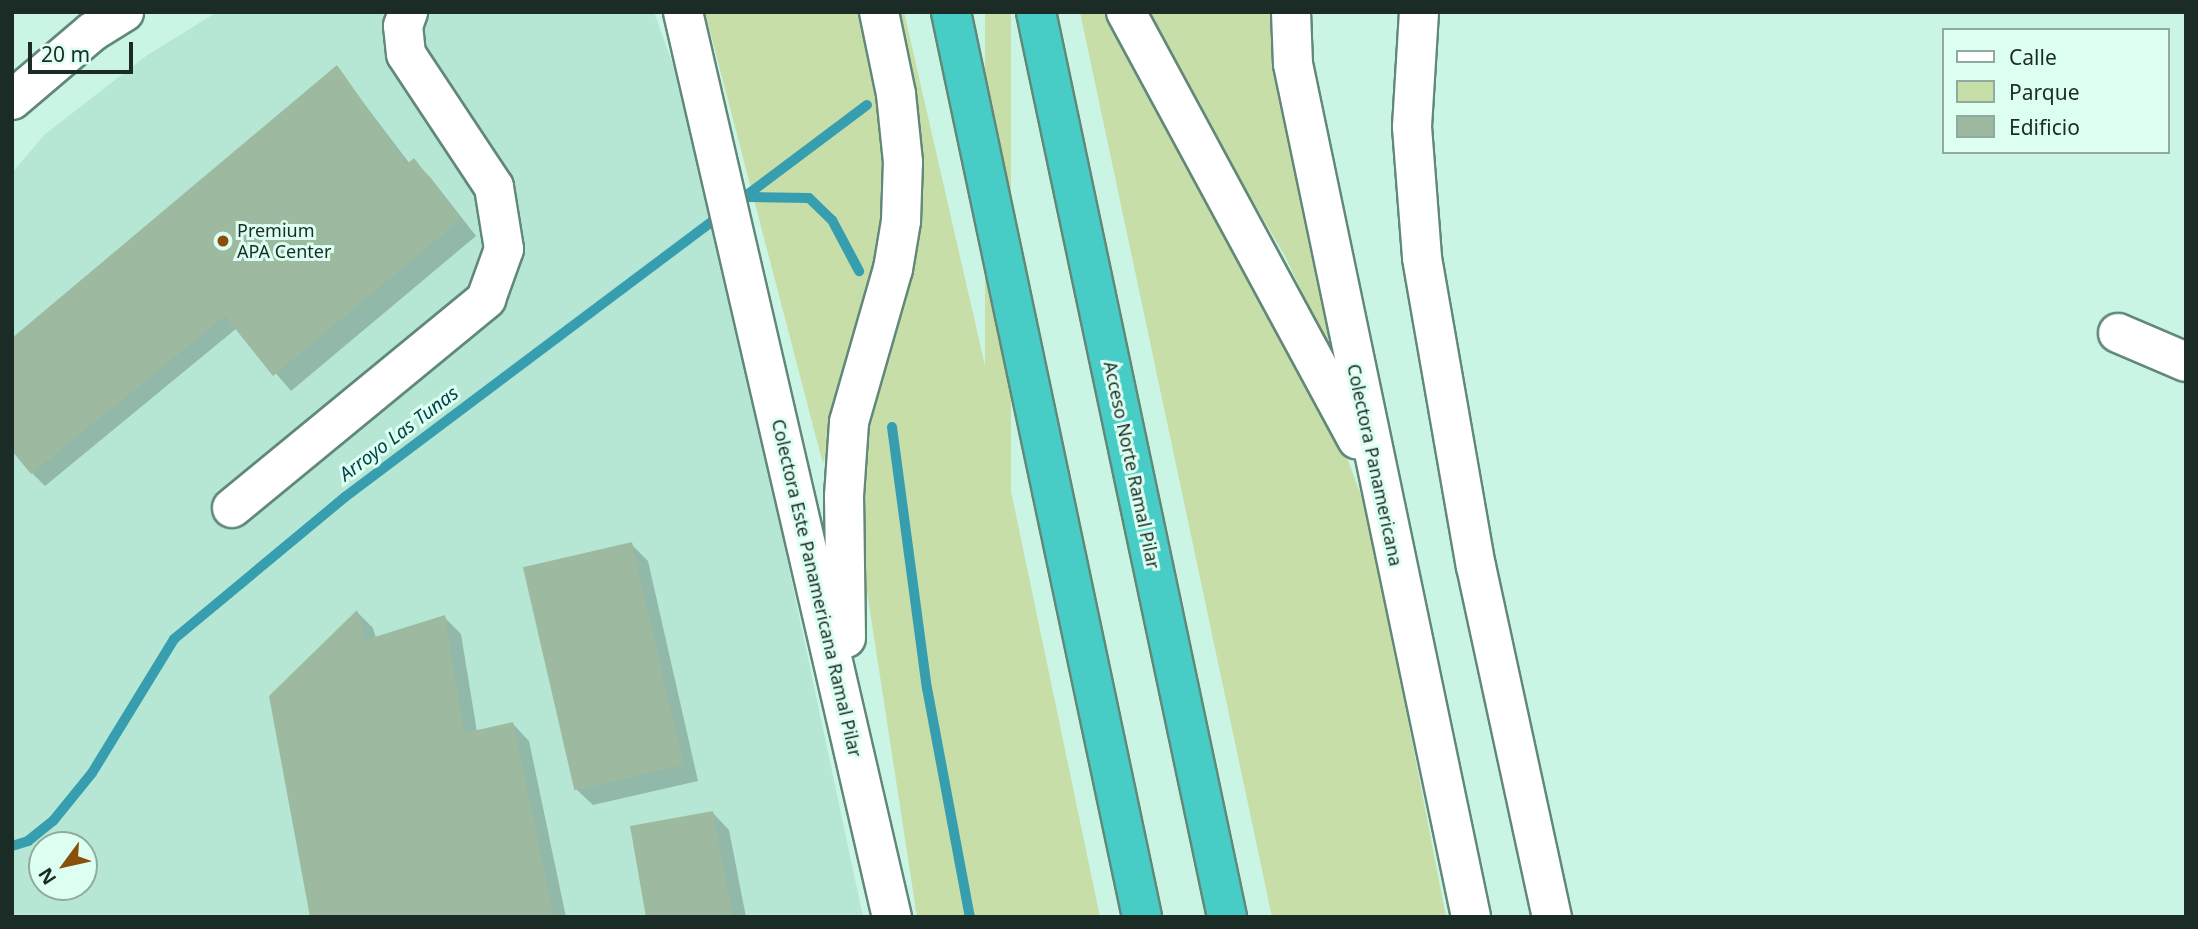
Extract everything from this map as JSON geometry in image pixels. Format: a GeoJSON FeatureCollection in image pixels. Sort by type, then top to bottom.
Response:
{"type":"FeatureCollection","features":[{"type":"Feature","properties":{"kind":"highway"},"geometry":{"type":"LineString","coordinates":[[951,12],[1142,917]]}},
{"type":"Feature","properties":{"kind":"highway","name":"Acceso Norte Ramal Pilar"},"geometry":{"type":"LineString","coordinates":[[1036,12],[1227,917]]}},
{"type":"Feature","properties":{"kind":"street"},"geometry":{"type":"LineString","coordinates":[[12,100],[92,32],[124,12]]}},
{"type":"Feature","properties":{"kind":"street"},"geometry":{"type":"LineString","coordinates":[[232,508],[486,299],[504,249],[494,187],[406,54],[403,26],[408,12]]}},
{"type":"Feature","properties":{"kind":"street","name":"Colectora Este Panamericana Ramal Pilar"},"geometry":{"type":"LineString","coordinates":[[683,12],[846,705],[892,917]]}},
{"type":"Feature","properties":{"kind":"street"},"geometry":{"type":"LineString","coordinates":[[846,705],[844,496],[849,422],[893,269],[902,186],[896,94],[879,12]]}},
{"type":"Feature","properties":{"kind":"street"},"geometry":{"type":"LineString","coordinates":[[1126,12],[1377,479]]}},
{"type":"Feature","properties":{"kind":"street","name":"Colectora Panamericana"},"geometry":{"type":"LineString","coordinates":[[1291,12],[1293,64],[1377,479],[1471,917]]}},
{"type":"Feature","properties":{"kind":"street"},"geometry":{"type":"LineString","coordinates":[[1419,12],[1412,127],[1422,258],[1476,566],[1552,917]]}},
{"type":"Feature","properties":{"kind":"street"},"geometry":{"type":"LineString","coordinates":[[2118,333],[2186,362]]}},
{"type":"Feature","properties":{"kind":"shaded area"},"geometry":{"type":"Polygon","coordinates":[[[217,12],[654,12],[677,76],[722,253],[863,917],[12,917],[12,173],[44,135],[146,56],[217,12]]]}},
{"type":"Feature","properties":{"kind":"green space"},"geometry":{"type":"Polygon","coordinates":[[[705,12],[861,12],[884,114],[888,162],[877,263],[839,388],[823,464],[705,12]]]}},
{"type":"Feature","properties":{"kind":"green space"},"geometry":{"type":"Polygon","coordinates":[[[893,12],[904,12],[983,357],[1100,917],[917,917],[866,585],[860,466],[896,311],[918,244],[920,183],[893,12]]]}},
{"type":"Feature","properties":{"kind":"green space"},"geometry":{"type":"Polygon","coordinates":[[[985,12],[1011,12],[1011,917],[985,917],[985,12]]]}},
{"type":"Feature","properties":{"kind":"green space"},"geometry":{"type":"Polygon","coordinates":[[[1080,12],[1109,12],[1347,458],[1368,514],[1446,917],[1272,917],[1080,12]]]}},
{"type":"Feature","properties":{"kind":"green space"},"geometry":{"type":"Polygon","coordinates":[[[1142,12],[1274,12],[1285,120],[1330,315],[1328,347],[1285,256],[1142,12]]]}},
{"type":"Feature","properties":{"kind":"building","name":"Premium APA Center"},"geometry":{"type":"Polygon","coordinates":[[[337,65],[407,164],[414,158],[461,219],[273,376],[225,316],[31,474],[12,451],[12,338],[337,65]]]}},
{"type":"Feature","properties":{"kind":"building"},"geometry":{"type":"Polygon","coordinates":[[[632,542],[684,765],[574,790],[523,567],[632,542]]]}},
{"type":"Feature","properties":{"kind":"building"},"geometry":{"type":"Polygon","coordinates":[[[357,610],[365,640],[445,615],[464,733],[513,722],[554,917],[310,917],[269,696],[357,610]]]}},
{"type":"Feature","properties":{"kind":"building"},"geometry":{"type":"Polygon","coordinates":[[[713,811],[733,917],[646,917],[630,826],[713,811]]]}},
{"type":"Feature","properties":{"kind":"waterway","name":"Arroyo Las Tunas"},"geometry":{"type":"LineString","coordinates":[[735,204],[867,105]]}},
{"type":"Feature","properties":{"kind":"waterway"},"geometry":{"type":"LineString","coordinates":[[745,197],[809,198],[832,220],[859,271]]}},
{"type":"Feature","properties":{"kind":"waterway","name":"Arroyo Las Tunas"},"geometry":{"type":"LineString","coordinates":[[12,846],[28,841],[53,821],[92,773],[174,639],[345,497],[722,214]]}},
{"type":"Feature","properties":{"kind":"waterway"},"geometry":{"type":"LineString","coordinates":[[892,427],[927,688],[970,917]]}},
{"type":"Feature","properties":{"kind":"place","name":"Premium APA Center"},"geometry":{"type":"Point","coordinates":[223,241]}}]}
